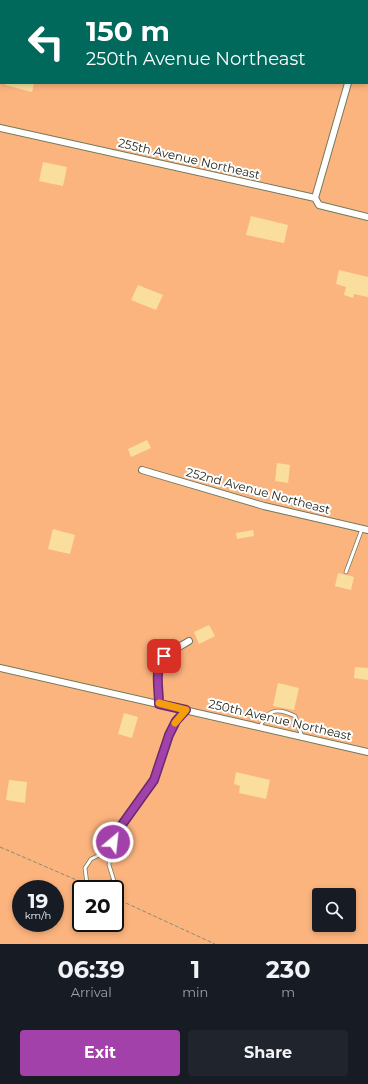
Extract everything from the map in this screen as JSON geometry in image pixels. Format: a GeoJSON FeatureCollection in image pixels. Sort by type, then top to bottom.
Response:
{"type":"FeatureCollection","features":[{"type":"Feature","properties":{"kind":"street"},"geometry":{"type":"LineString","coordinates":[[315,198],[348,84]]}},
{"type":"Feature","properties":{"kind":"street","name":"255th Avenue Northeast"},"geometry":{"type":"LineString","coordinates":[[0,128],[315,198],[319,205],[368,217]]}},
{"type":"Feature","properties":{"kind":"street","name":"252nd Avenue Northeast"},"geometry":{"type":"LineString","coordinates":[[142,470],[264,506],[365,529]]}},
{"type":"Feature","properties":{"kind":"street"},"geometry":{"type":"LineString","coordinates":[[159,704],[157,671],[160,663],[164,656],[189,641]]}},
{"type":"Feature","properties":{"kind":"street","name":"250th Avenue Northeast"},"geometry":{"type":"LineString","coordinates":[[0,668],[368,752]]}},
{"type":"Feature","properties":{"kind":"lane"},"geometry":{"type":"LineString","coordinates":[[346,572],[365,529]]}},
{"type":"Feature","properties":{"kind":"lane"},"geometry":{"type":"LineString","coordinates":[[114,880],[109,865],[110,850],[116,833],[154,780],[169,735],[176,721],[186,710]]}},
{"type":"Feature","properties":{"kind":"lane"},"geometry":{"type":"LineString","coordinates":[[260,727],[267,714],[279,711],[287,712],[295,716],[299,724],[302,737]]}},
{"type":"Feature","properties":{"kind":"lane"},"geometry":{"type":"LineString","coordinates":[[86,880],[85,868],[91,859],[110,850]]}},
{"type":"Feature","properties":{"kind":"path"},"geometry":{"type":"LineString","coordinates":[[0,847],[78,880]]}},
{"type":"Feature","properties":{"kind":"path"},"geometry":{"type":"LineString","coordinates":[[124,902],[215,944]]}},
{"type":"Feature","properties":{"kind":"shaded area"},"geometry":{"type":"Polygon","coordinates":[[[0,84],[368,84],[368,944],[0,944],[0,84]]]}},
{"type":"Feature","properties":{"kind":"building"},"geometry":{"type":"Polygon","coordinates":[[[5,84],[34,84],[32,92],[5,84]]]}},
{"type":"Feature","properties":{"kind":"building"},"geometry":{"type":"Polygon","coordinates":[[[43,162],[67,167],[63,186],[39,181],[43,162]]]}},
{"type":"Feature","properties":{"kind":"building"},"geometry":{"type":"Polygon","coordinates":[[[251,216],[288,225],[284,243],[246,235],[251,216]]]}},
{"type":"Feature","properties":{"kind":"building"},"geometry":{"type":"Polygon","coordinates":[[[339,270],[368,277],[368,297],[354,294],[353,298],[344,295],[346,287],[336,284],[339,270]]]}},
{"type":"Feature","properties":{"kind":"building"},"geometry":{"type":"Polygon","coordinates":[[[138,285],[163,295],[156,310],[131,300],[138,285]]]}},
{"type":"Feature","properties":{"kind":"building"},"geometry":{"type":"Polygon","coordinates":[[[147,440],[151,448],[131,457],[128,449],[147,440]]]}},
{"type":"Feature","properties":{"kind":"building"},"geometry":{"type":"Polygon","coordinates":[[[277,463],[290,465],[288,483],[275,481],[277,463]]]}},
{"type":"Feature","properties":{"kind":"building"},"geometry":{"type":"Polygon","coordinates":[[[53,529],[75,535],[70,554],[48,549],[53,529]]]}},
{"type":"Feature","properties":{"kind":"building"},"geometry":{"type":"Polygon","coordinates":[[[253,530],[254,536],[237,539],[236,533],[253,530]]]}},
{"type":"Feature","properties":{"kind":"building"},"geometry":{"type":"Polygon","coordinates":[[[338,573],[354,577],[351,590],[335,586],[338,573]]]}},
{"type":"Feature","properties":{"kind":"building"},"geometry":{"type":"Polygon","coordinates":[[[209,625],[215,636],[199,644],[194,632],[209,625]]]}},
{"type":"Feature","properties":{"kind":"building"},"geometry":{"type":"Polygon","coordinates":[[[355,667],[368,668],[368,680],[354,678],[355,667]]]}},
{"type":"Feature","properties":{"kind":"building"},"geometry":{"type":"Polygon","coordinates":[[[278,683],[299,688],[294,710],[273,706],[278,683]]]}},
{"type":"Feature","properties":{"kind":"building"},"geometry":{"type":"Polygon","coordinates":[[[124,713],[138,717],[132,738],[118,734],[124,713]]]}},
{"type":"Feature","properties":{"kind":"building"},"geometry":{"type":"Polygon","coordinates":[[[236,772],[270,780],[266,799],[239,793],[240,786],[234,784],[236,772]]]}},
{"type":"Feature","properties":{"kind":"building"},"geometry":{"type":"Polygon","coordinates":[[[9,780],[27,782],[25,803],[6,800],[9,780]]]}},
{"type":"Feature","properties":{"kind":"slow traffic"},"geometry":{"type":"LineString","coordinates":[[159,703],[186,710],[175,723]]}},
{"type":"Feature","properties":{"kind":"route"},"geometry":{"type":"LineString","coordinates":[[113,842],[116,833],[154,780],[169,735],[176,721],[186,710],[159,704],[157,671],[164,656]]}}]}
